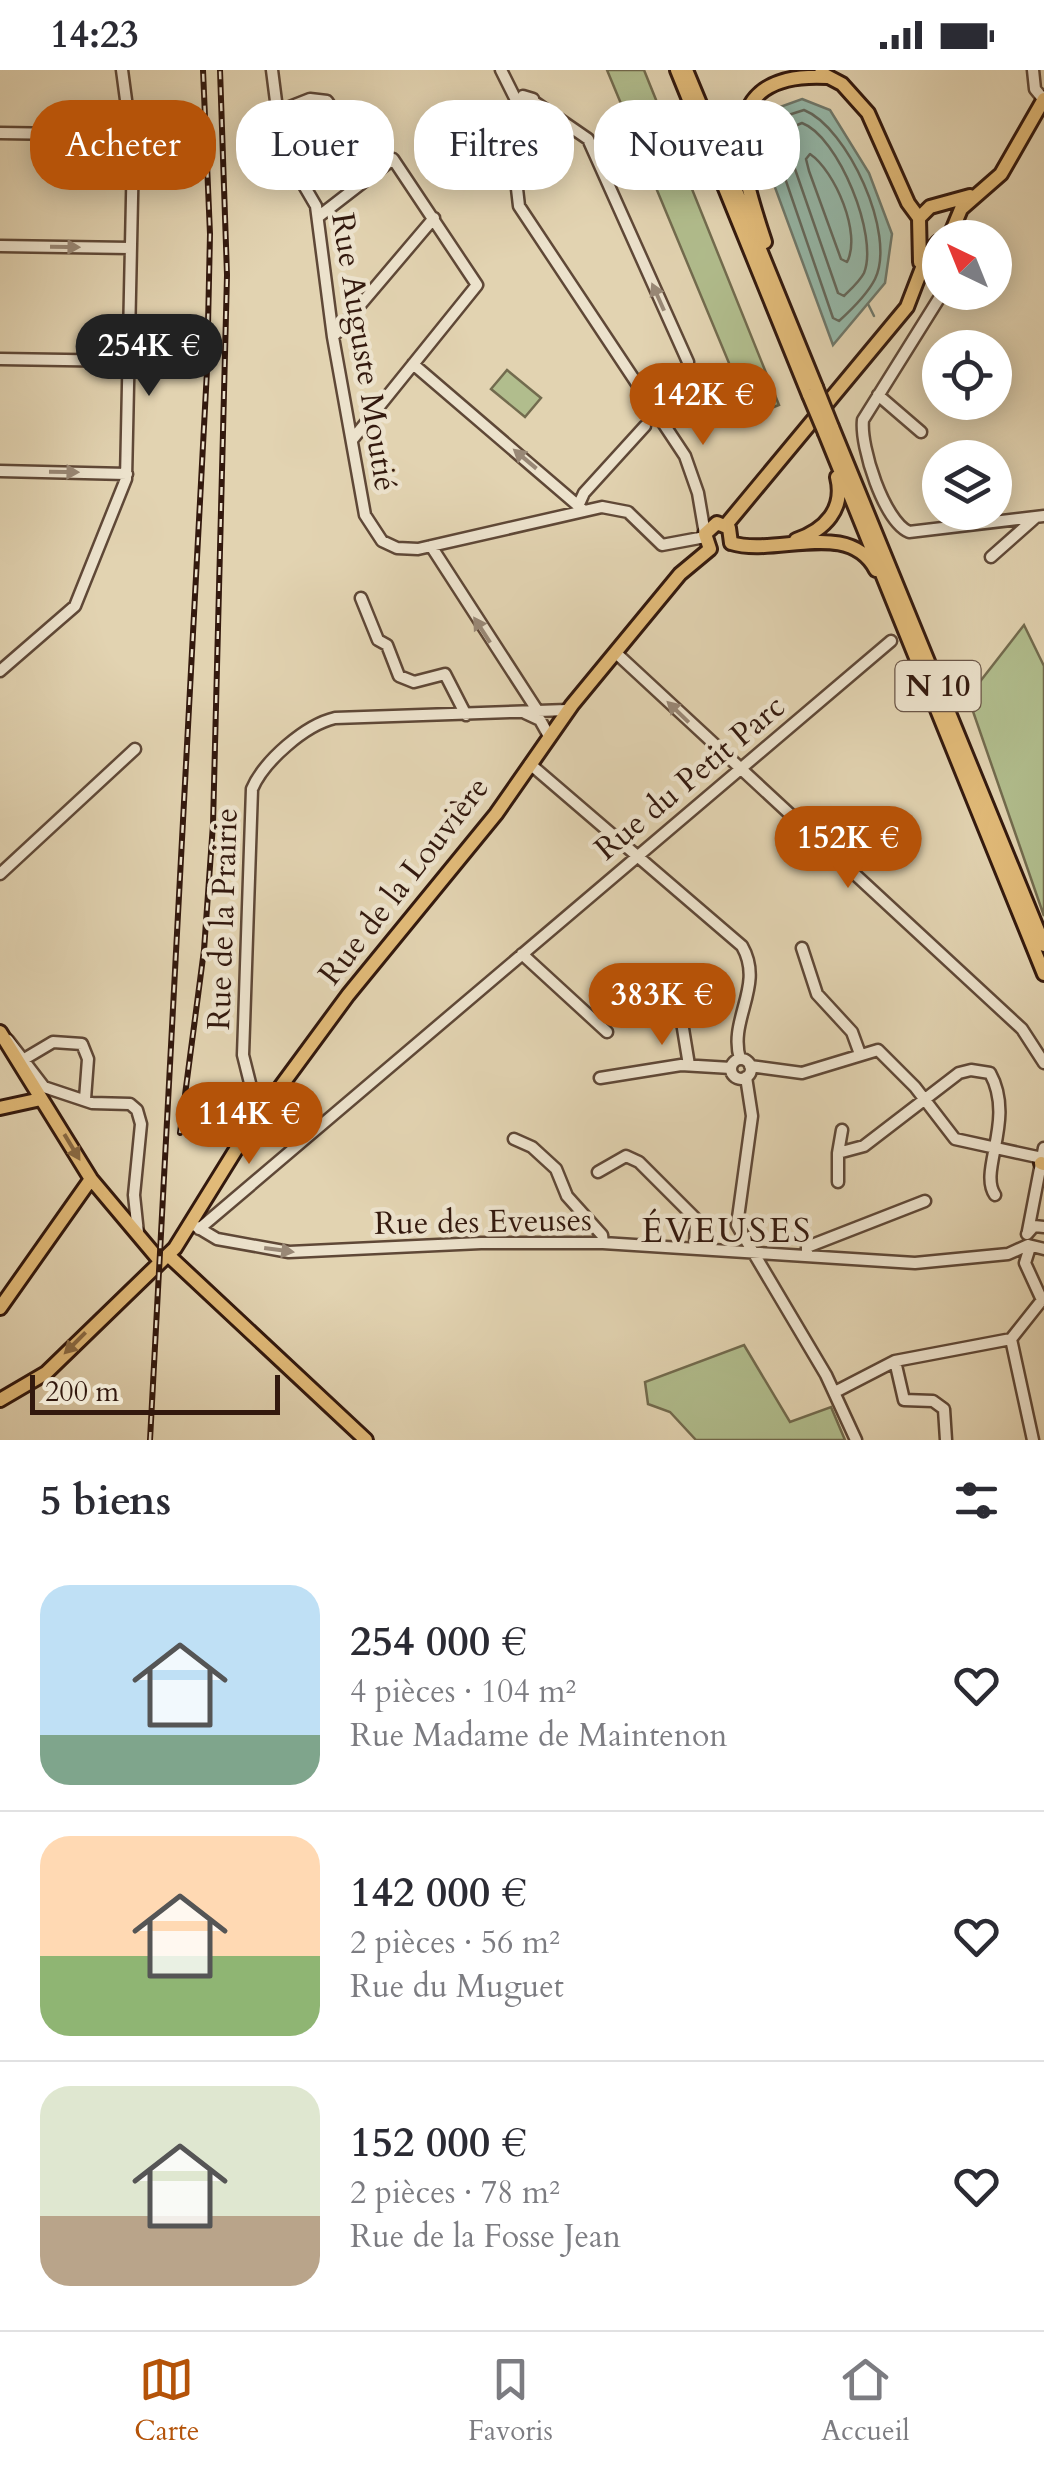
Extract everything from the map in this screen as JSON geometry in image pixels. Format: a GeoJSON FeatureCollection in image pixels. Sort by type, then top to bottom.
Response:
{"type":"FeatureCollection","features":[{"type":"Feature","properties":{"kind":"main road","name":"N 10"},"geometry":{"type":"LineString","coordinates":[[677,70],[1044,945]]}},
{"type":"Feature","properties":{"kind":"main road","name":"N 10"},"geometry":{"type":"LineString","coordinates":[[686,70],[782,302],[812,391]]}},
{"type":"Feature","properties":{"kind":"main road"},"geometry":{"type":"LineString","coordinates":[[814,70],[842,84],[868,113],[902,186],[930,210],[954,220],[1001,174],[1044,99]]}},
{"type":"Feature","properties":{"kind":"main road"},"geometry":{"type":"LineString","coordinates":[[782,302],[742,165],[740,128],[753,98],[768,84],[789,76],[828,77]]}},
{"type":"Feature","properties":{"kind":"main road"},"geometry":{"type":"LineString","coordinates":[[930,210],[977,194]]}},
{"type":"Feature","properties":{"kind":"main road"},"geometry":{"type":"LineString","coordinates":[[919,275],[921,235],[930,210]]}},
{"type":"Feature","properties":{"kind":"main road"},"geometry":{"type":"LineString","coordinates":[[731,543],[731,531],[723,524],[888,332],[907,306],[922,271]]}},
{"type":"Feature","properties":{"kind":"main road","name":"N 10"},"geometry":{"type":"LineString","coordinates":[[828,430],[834,455],[1044,974]]}},
{"type":"Feature","properties":{"kind":"main road"},"geometry":{"type":"LineString","coordinates":[[778,546],[814,532],[834,514],[840,489],[834,455]]}},
{"type":"Feature","properties":{"kind":"main road","name":"Rue de la Louvière"},"geometry":{"type":"LineString","coordinates":[[0,1400],[46,1373],[142,1276],[200,1225],[270,1101],[348,995],[496,814],[568,710],[723,524]]}},
{"type":"Feature","properties":{"kind":"main road"},"geometry":{"type":"LineString","coordinates":[[707,540],[722,551],[731,543],[778,546],[829,542],[860,551],[891,598]]}},
{"type":"Feature","properties":{"kind":"main road"},"geometry":{"type":"LineString","coordinates":[[14,1048],[91,1179],[138,1239],[366,1440]]}},
{"type":"Feature","properties":{"kind":"main road"},"geometry":{"type":"LineString","coordinates":[[0,1108],[40,1093]]}},
{"type":"Feature","properties":{"kind":"main road"},"geometry":{"type":"LineString","coordinates":[[0,1308],[91,1179]]}},
{"type":"Feature","properties":{"kind":"main road"},"geometry":{"type":"LineString","coordinates":[[138,1239],[142,1276]]}},
{"type":"Feature","properties":{"kind":"street"},"geometry":{"type":"LineString","coordinates":[[122,70],[127,100]]}},
{"type":"Feature","properties":{"kind":"street","name":"Rue Auguste Moutié"},"geometry":{"type":"LineString","coordinates":[[272,70],[276,100]]}},
{"type":"Feature","properties":{"kind":"street"},"geometry":{"type":"LineString","coordinates":[[502,70],[521,100]]}},
{"type":"Feature","properties":{"kind":"street"},"geometry":{"type":"LineString","coordinates":[[1033,70],[1035,89],[1044,99]]}},
{"type":"Feature","properties":{"kind":"street"},"geometry":{"type":"LineString","coordinates":[[574,132],[588,140],[688,362],[680,386],[656,412]]}},
{"type":"Feature","properties":{"kind":"street"},"geometry":{"type":"LineString","coordinates":[[0,133],[30,133]]}},
{"type":"Feature","properties":{"kind":"street"},"geometry":{"type":"LineString","coordinates":[[352,440],[478,285],[394,158]]}},
{"type":"Feature","properties":{"kind":"street"},"geometry":{"type":"LineString","coordinates":[[0,671],[75,606],[127,474],[131,190]]}},
{"type":"Feature","properties":{"kind":"street","name":"Rue Auguste Moutié"},"geometry":{"type":"LineString","coordinates":[[307,190],[318,217],[334,338],[365,515],[376,536],[404,550],[580,507],[624,510],[666,546],[707,540]]}},
{"type":"Feature","properties":{"kind":"street"},"geometry":{"type":"LineString","coordinates":[[318,217],[353,190]]}},
{"type":"Feature","properties":{"kind":"street"},"geometry":{"type":"LineString","coordinates":[[517,190],[519,206],[685,456],[707,540]]}},
{"type":"Feature","properties":{"kind":"street"},"geometry":{"type":"LineString","coordinates":[[334,338],[434,218]]}},
{"type":"Feature","properties":{"kind":"street"},"geometry":{"type":"LineString","coordinates":[[0,246],[130,248]]}},
{"type":"Feature","properties":{"kind":"street"},"geometry":{"type":"LineString","coordinates":[[932,310],[862,420],[862,444],[892,520],[909,532],[1041,515]]}},
{"type":"Feature","properties":{"kind":"street"},"geometry":{"type":"LineString","coordinates":[[0,358],[129,361]]}},
{"type":"Feature","properties":{"kind":"street"},"geometry":{"type":"LineString","coordinates":[[413,364],[580,507],[584,493],[645,426]]}},
{"type":"Feature","properties":{"kind":"street"},"geometry":{"type":"LineString","coordinates":[[878,395],[922,432]]}},
{"type":"Feature","properties":{"kind":"street"},"geometry":{"type":"LineString","coordinates":[[0,471],[127,474]]}},
{"type":"Feature","properties":{"kind":"street"},"geometry":{"type":"LineString","coordinates":[[700,504],[723,524]]}},
{"type":"Feature","properties":{"kind":"street"},"geometry":{"type":"LineString","coordinates":[[991,556],[1041,515]]}},
{"type":"Feature","properties":{"kind":"street"},"geometry":{"type":"LineString","coordinates":[[431,546],[537,710]]}},
{"type":"Feature","properties":{"kind":"street"},"geometry":{"type":"LineString","coordinates":[[361,598],[378,640],[388,644],[399,676],[414,682],[445,674],[466,716]]}},
{"type":"Feature","properties":{"kind":"street","name":"Rue du Petit Parc"},"geometry":{"type":"LineString","coordinates":[[200,1225],[891,641]]}},
{"type":"Feature","properties":{"kind":"street"},"geometry":{"type":"LineString","coordinates":[[616,652],[1007,1015],[1030,1039],[1044,1062]]}},
{"type":"Feature","properties":{"kind":"street","name":"Rue de la Prairie"},"geometry":{"type":"LineString","coordinates":[[270,1101],[251,1087],[243,1055],[249,835],[252,789],[258,774],[322,721],[568,710]]}},
{"type":"Feature","properties":{"kind":"street"},"geometry":{"type":"LineString","coordinates":[[524,712],[540,720],[549,736]]}},
{"type":"Feature","properties":{"kind":"street"},"geometry":{"type":"LineString","coordinates":[[0,874],[135,749]]}},
{"type":"Feature","properties":{"kind":"street"},"geometry":{"type":"LineString","coordinates":[[530,764],[745,951],[752,980],[737,1038],[740,1058],[748,1072],[752,1115],[737,1220],[835,1392],[856,1440]]}},
{"type":"Feature","properties":{"kind":"street"},"geometry":{"type":"LineString","coordinates":[[802,948],[817,994],[852,1032],[860,1054]]}},
{"type":"Feature","properties":{"kind":"street"},"geometry":{"type":"LineString","coordinates":[[522,954],[607,1032]]}},
{"type":"Feature","properties":{"kind":"street"},"geometry":{"type":"LineString","coordinates":[[662,971],[663,984],[678,998],[689,1065]]}},
{"type":"Feature","properties":{"kind":"street"},"geometry":{"type":"LineString","coordinates":[[14,1048],[82,1044],[88,1059],[85,1099]]}},
{"type":"Feature","properties":{"kind":"street"},"geometry":{"type":"LineString","coordinates":[[34,1071],[43,1046]]}},
{"type":"Feature","properties":{"kind":"street"},"geometry":{"type":"LineString","coordinates":[[14,1048],[34,1071],[40,1093],[130,1104],[140,1115],[134,1195],[138,1239]]}},
{"type":"Feature","properties":{"kind":"street"},"geometry":{"type":"LineString","coordinates":[[731,1068],[734,1076],[748,1072],[802,1073],[860,1054],[882,1052],[952,1138],[1043,1158],[1034,1200],[1035,1244],[1028,1268]]}},
{"type":"Feature","properties":{"kind":"street"},"geometry":{"type":"LineString","coordinates":[[731,1068],[740,1058]]}},
{"type":"Feature","properties":{"kind":"street"},"geometry":{"type":"LineString","coordinates":[[600,1078],[689,1065],[731,1068]]}},
{"type":"Feature","properties":{"kind":"street"},"geometry":{"type":"LineString","coordinates":[[838,1153],[864,1146],[959,1073],[990,1073],[1003,1117],[989,1178],[995,1195]]}},
{"type":"Feature","properties":{"kind":"street"},"geometry":{"type":"LineString","coordinates":[[52,1116],[56,1093]]}},
{"type":"Feature","properties":{"kind":"street"},"geometry":{"type":"LineString","coordinates":[[838,1182],[842,1130]]}},
{"type":"Feature","properties":{"kind":"street"},"geometry":{"type":"LineString","coordinates":[[514,1139],[532,1147],[556,1169],[566,1196],[602,1235],[602,1244]]}},
{"type":"Feature","properties":{"kind":"street"},"geometry":{"type":"LineString","coordinates":[[598,1172],[626,1156],[639,1162],[696,1219],[695,1248]]}},
{"type":"Feature","properties":{"kind":"street"},"geometry":{"type":"LineString","coordinates":[[106,1199],[124,1202],[134,1195]]}},
{"type":"Feature","properties":{"kind":"street"},"geometry":{"type":"LineString","coordinates":[[1034,1200],[1044,1225]]}},
{"type":"Feature","properties":{"kind":"street"},"geometry":{"type":"LineString","coordinates":[[807,1256],[808,1247],[826,1236],[925,1201]]}},
{"type":"Feature","properties":{"kind":"street","name":"Rue des Eveuses"},"geometry":{"type":"LineString","coordinates":[[200,1225],[288,1252],[481,1243],[602,1244],[915,1263],[1011,1253],[1035,1244],[1044,1225]]}},
{"type":"Feature","properties":{"kind":"street"},"geometry":{"type":"LineString","coordinates":[[835,1392],[894,1361],[1011,1339],[1043,1300],[1028,1268],[1011,1253]]}},
{"type":"Feature","properties":{"kind":"street"},"geometry":{"type":"LineString","coordinates":[[1011,1339],[1033,1440]]}},
{"type":"Feature","properties":{"kind":"street"},"geometry":{"type":"LineString","coordinates":[[894,1361],[904,1400],[934,1401],[944,1410],[946,1440]]}},
{"type":"Feature","properties":{"kind":"green space"},"geometry":{"type":"Polygon","coordinates":[[[607,70],[644,70],[656,100],[619,100],[607,70]]]}},
{"type":"Feature","properties":{"kind":"green space"},"geometry":{"type":"Polygon","coordinates":[[[657,190],[692,190],[779,405],[751,416],[657,190]]]}},
{"type":"Feature","properties":{"kind":"green space"},"geometry":{"type":"Polygon","coordinates":[[[507,370],[541,398],[525,417],[491,389],[507,370]]]}},
{"type":"Feature","properties":{"kind":"green space"},"geometry":{"type":"Polygon","coordinates":[[[1024,625],[1044,666],[1044,916],[968,697],[1024,625]]]}},
{"type":"Feature","properties":{"kind":"green space"},"geometry":{"type":"Polygon","coordinates":[[[744,1345],[790,1422],[831,1407],[845,1440],[696,1440],[670,1412],[648,1404],[645,1382],[744,1345]]]}},
{"type":"Feature","properties":{"kind":"water"},"geometry":{"type":"Polygon","coordinates":[[[799,100],[830,110],[869,173],[892,234],[885,283],[833,345],[776,190],[800,190],[799,100]]]}},
{"type":"Feature","properties":{"kind":"waterway"},"geometry":{"type":"LineString","coordinates":[[868,304],[874,316]]}},
{"type":"Feature","properties":{"kind":"railway"},"geometry":{"type":"LineString","coordinates":[[150,1440],[207,370],[210,234],[203,70]]}},
{"type":"Feature","properties":{"kind":"railway"},"geometry":{"type":"LineString","coordinates":[[180,1133],[204,950],[213,824],[227,275],[220,70]]}},
{"type":"Feature","properties":{"kind":"district","name":"ÉVEUSES"},"geometry":{"type":"Point","coordinates":[727,1231]}}]}
